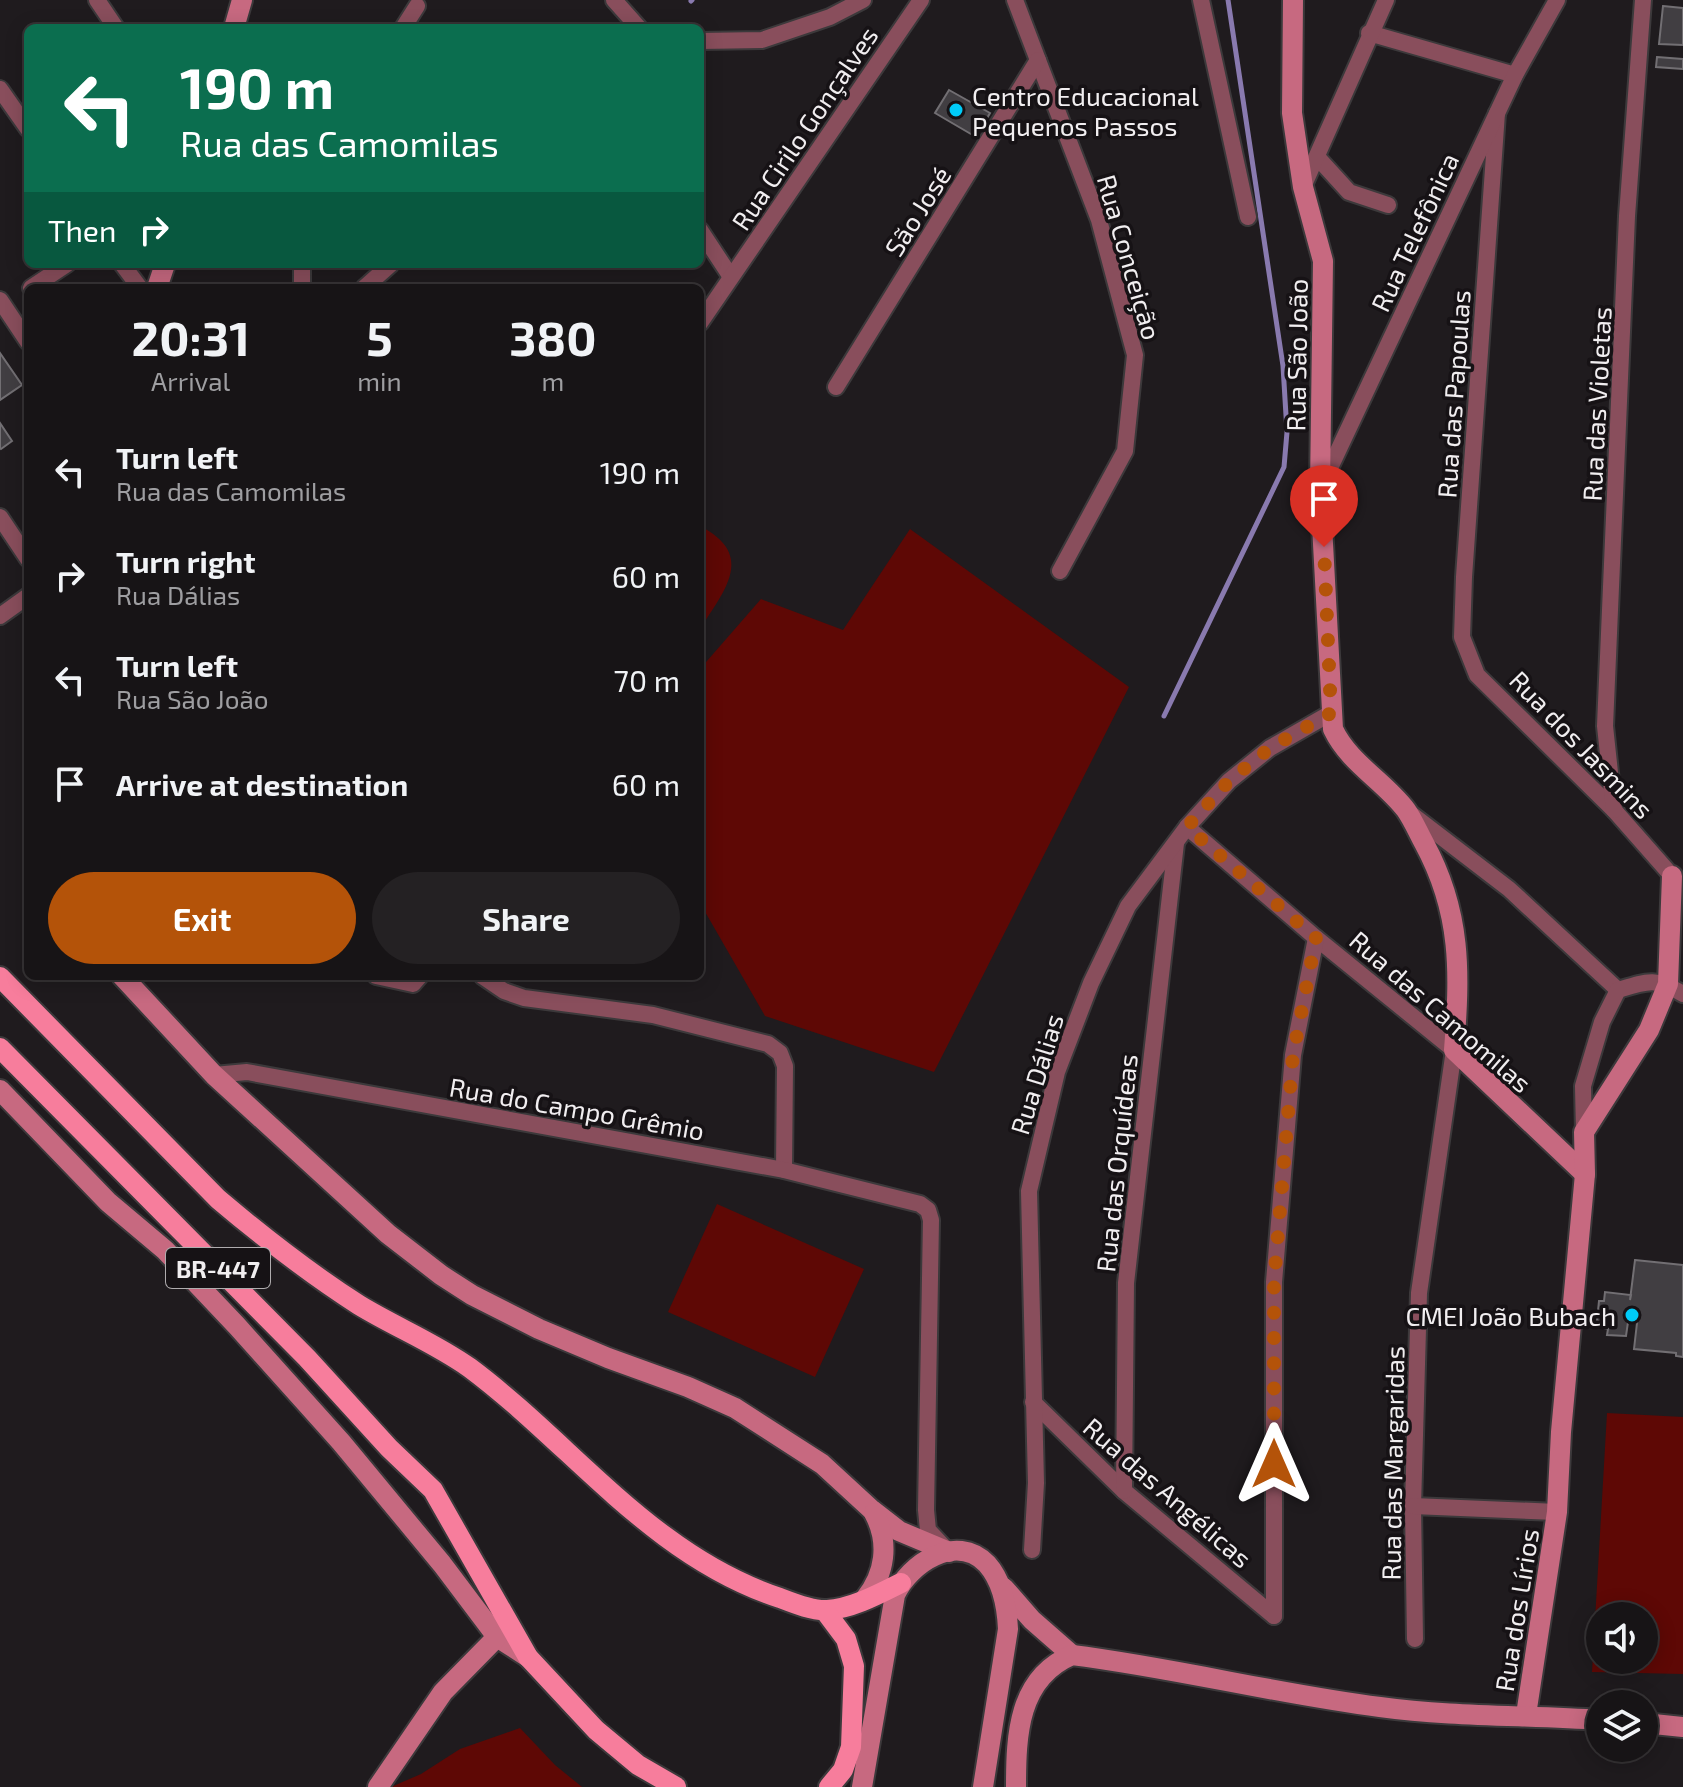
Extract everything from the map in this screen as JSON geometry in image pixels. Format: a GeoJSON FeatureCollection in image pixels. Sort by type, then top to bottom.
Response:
{"type":"FeatureCollection","features":[{"type":"Feature","properties":{"kind":"main road"},"geometry":{"type":"LineString","coordinates":[[0,977],[218,1199],[322,1280],[466,1365],[567,1450],[634,1513],[680,1548],[748,1586],[825,1611],[865,1599],[901,1583]]}},
{"type":"Feature","properties":{"kind":"main road","name":"BR-447"},"geometry":{"type":"LineString","coordinates":[[0,1048],[433,1490],[528,1657]]}},
{"type":"Feature","properties":{"kind":"main road"},"geometry":{"type":"LineString","coordinates":[[825,1611],[846,1639],[854,1666],[851,1747],[843,1770],[829,1787]]}},
{"type":"Feature","properties":{"kind":"main road"},"geometry":{"type":"LineString","coordinates":[[528,1657],[596,1730],[638,1765],[676,1787]]}},
{"type":"Feature","properties":{"kind":"street"},"geometry":{"type":"LineString","coordinates":[[97,0],[113,24]]}},
{"type":"Feature","properties":{"kind":"street"},"geometry":{"type":"LineString","coordinates":[[235,24],[242,0]]}},
{"type":"Feature","properties":{"kind":"street"},"geometry":{"type":"LineString","coordinates":[[614,0],[635,24]]}},
{"type":"Feature","properties":{"kind":"street"},"geometry":{"type":"LineString","coordinates":[[704,41],[762,40],[830,17],[863,0]]}},
{"type":"Feature","properties":{"kind":"street","name":"Rua Cirilo Gonçalves"},"geometry":{"type":"LineString","coordinates":[[704,317],[921,0]]}},
{"type":"Feature","properties":{"kind":"street","name":"Rua Conceição"},"geometry":{"type":"LineString","coordinates":[[1015,0],[1099,220],[1135,355],[1125,451],[1060,571]]}},
{"type":"Feature","properties":{"kind":"street"},"geometry":{"type":"LineString","coordinates":[[1201,0],[1248,217]]}},
{"type":"Feature","properties":{"kind":"street","name":"Rua São João"},"geometry":{"type":"LineString","coordinates":[[1293,0],[1292,113],[1303,187],[1323,261],[1320,488],[1333,729],[1340,744],[1406,810],[1440,873],[1457,938],[1459,993],[1454,1050]]}},
{"type":"Feature","properties":{"kind":"street"},"geometry":{"type":"LineString","coordinates":[[1303,187],[1386,0]]}},
{"type":"Feature","properties":{"kind":"street","name":"Rua Telefônica"},"geometry":{"type":"LineString","coordinates":[[1320,488],[1515,75],[1557,0]]}},
{"type":"Feature","properties":{"kind":"street","name":"Rua das Violetas"},"geometry":{"type":"LineString","coordinates":[[1614,810],[1605,726],[1627,216],[1643,0]]}},
{"type":"Feature","properties":{"kind":"street"},"geometry":{"type":"LineString","coordinates":[[406,24],[417,6]]}},
{"type":"Feature","properties":{"kind":"street"},"geometry":{"type":"LineString","coordinates":[[1369,33],[1515,75]]}},
{"type":"Feature","properties":{"kind":"street","name":"São José"},"geometry":{"type":"LineString","coordinates":[[836,387],[1038,60]]}},
{"type":"Feature","properties":{"kind":"street"},"geometry":{"type":"LineString","coordinates":[[0,89],[24,123]]}},
{"type":"Feature","properties":{"kind":"street","name":"Rua das Papoulas"},"geometry":{"type":"LineString","coordinates":[[1477,675],[1462,637],[1464,577],[1497,113]]}},
{"type":"Feature","properties":{"kind":"street"},"geometry":{"type":"LineString","coordinates":[[1318,158],[1349,192],[1388,205]]}},
{"type":"Feature","properties":{"kind":"street"},"geometry":{"type":"LineString","coordinates":[[704,236],[731,277]]}},
{"type":"Feature","properties":{"kind":"street"},"geometry":{"type":"LineString","coordinates":[[37,284],[61,268]]}},
{"type":"Feature","properties":{"kind":"street"},"geometry":{"type":"LineString","coordinates":[[368,284],[386,268]]}},
{"type":"Feature","properties":{"kind":"street"},"geometry":{"type":"LineString","coordinates":[[24,292],[1,305],[24,337]]}},
{"type":"Feature","properties":{"kind":"street"},"geometry":{"type":"LineString","coordinates":[[0,517],[24,553]]}},
{"type":"Feature","properties":{"kind":"street"},"geometry":{"type":"LineString","coordinates":[[0,616],[24,599]]}},
{"type":"Feature","properties":{"kind":"street","name":"Rua dos Jasmins"},"geometry":{"type":"LineString","coordinates":[[1477,675],[1614,810],[1678,880]]}},
{"type":"Feature","properties":{"kind":"street","name":"Rua Dálias"},"geometry":{"type":"LineString","coordinates":[[1032,1550],[1036,1483],[1029,1191],[1053,1087],[1091,983],[1128,906],[1187,827],[1229,781],[1270,748],[1331,713]]}},
{"type":"Feature","properties":{"kind":"street"},"geometry":{"type":"LineString","coordinates":[[1406,810],[1509,889],[1618,990]]}},
{"type":"Feature","properties":{"kind":"street","name":"Rua das Camomilas"},"geometry":{"type":"LineString","coordinates":[[1187,827],[1316,938],[1454,1050],[1585,1174]]}},
{"type":"Feature","properties":{"kind":"street","name":"Rua das Orquídeas"},"geometry":{"type":"LineString","coordinates":[[1124,1491],[1126,1283],[1177,842]]}},
{"type":"Feature","properties":{"kind":"street"},"geometry":{"type":"LineString","coordinates":[[1584,1132],[1675,989],[1678,880]]}},
{"type":"Feature","properties":{"kind":"street","name":"Rua das Angélicas"},"geometry":{"type":"LineString","coordinates":[[1033,1402],[1124,1491],[1274,1616],[1274,1282],[1293,1055],[1316,938]]}},
{"type":"Feature","properties":{"kind":"street"},"geometry":{"type":"LineString","coordinates":[[126,980],[214,1075],[388,1234],[441,1275],[472,1295],[539,1329],[735,1408],[822,1464],[872,1510],[915,1540],[949,1552],[977,1557],[990,1568],[1024,1612],[1072,1655]]}},
{"type":"Feature","properties":{"kind":"street"},"geometry":{"type":"LineString","coordinates":[[394,980],[413,984],[416,980]]}},
{"type":"Feature","properties":{"kind":"street"},"geometry":{"type":"LineString","coordinates":[[488,980],[504,991],[524,998],[653,1015],[768,1044],[780,1053],[785,1066],[784,1170]]}},
{"type":"Feature","properties":{"kind":"street"},"geometry":{"type":"LineString","coordinates":[[1584,1132],[1583,1086],[1602,1022],[1618,990],[1650,980],[1675,989]]}},
{"type":"Feature","properties":{"kind":"street","name":"Rua das Margaridas"},"geometry":{"type":"LineString","coordinates":[[1415,1639],[1413,1506],[1419,1293],[1454,1050]]}},
{"type":"Feature","properties":{"kind":"street","name":"Rua do Campo Grêmio"},"geometry":{"type":"LineString","coordinates":[[214,1075],[247,1072],[784,1170],[920,1204],[928,1210],[931,1220],[926,1510],[928,1530],[949,1552]]}},
{"type":"Feature","properties":{"kind":"street"},"geometry":{"type":"LineString","coordinates":[[0,1090],[108,1202],[165,1250],[290,1383],[442,1564],[497,1637],[528,1657]]}},
{"type":"Feature","properties":{"kind":"street","name":"Rua dos Lírios"},"geometry":{"type":"LineString","coordinates":[[1526,1715],[1557,1512],[1561,1432],[1585,1174],[1584,1132]]}},
{"type":"Feature","properties":{"kind":"street","name":"Rua dos Lírios"},"geometry":{"type":"LineString","coordinates":[[1413,1506],[1557,1512]]}},
{"type":"Feature","properties":{"kind":"street"},"geometry":{"type":"LineString","coordinates":[[865,1599],[877,1581],[884,1558],[882,1533],[872,1510]]}},
{"type":"Feature","properties":{"kind":"street"},"geometry":{"type":"LineString","coordinates":[[862,1787],[895,1595],[901,1583],[919,1564],[949,1552]]}},
{"type":"Feature","properties":{"kind":"street"},"geometry":{"type":"LineString","coordinates":[[983,1787],[1008,1629],[1006,1603],[990,1568]]}},
{"type":"Feature","properties":{"kind":"street"},"geometry":{"type":"LineString","coordinates":[[378,1787],[443,1692],[497,1637]]}},
{"type":"Feature","properties":{"kind":"street"},"geometry":{"type":"LineString","coordinates":[[1016,1787],[1017,1748],[1024,1702],[1041,1675],[1072,1655],[1382,1708],[1464,1715],[1586,1719]]}},
{"type":"Feature","properties":{"kind":"street"},"geometry":{"type":"LineString","coordinates":[[1658,1724],[1683,1727]]}},
{"type":"Feature","properties":{"kind":"shaded area"},"geometry":{"type":"Polygon","coordinates":[[[704,529],[727,549],[731,561],[726,587],[704,623],[704,529]]]}},
{"type":"Feature","properties":{"kind":"shaded area"},"geometry":{"type":"Polygon","coordinates":[[[910,529],[1129,687],[934,1072],[765,1016],[704,910],[704,664],[761,599],[843,630],[910,529]]]}},
{"type":"Feature","properties":{"kind":"shaded area"},"geometry":{"type":"Polygon","coordinates":[[[717,1204],[864,1269],[815,1377],[668,1312],[717,1204]]]}},
{"type":"Feature","properties":{"kind":"shaded area"},"geometry":{"type":"Polygon","coordinates":[[[1607,1413],[1683,1417],[1683,1674],[1658,1673],[1658,1602],[1596,1602],[1607,1413]]]}},
{"type":"Feature","properties":{"kind":"shaded area"},"geometry":{"type":"Polygon","coordinates":[[[520,1728],[555,1765],[582,1787],[391,1787],[421,1774],[460,1749],[520,1728]]]}},
{"type":"Feature","properties":{"kind":"building"},"geometry":{"type":"Polygon","coordinates":[[[1663,6],[1683,8],[1683,45],[1659,44],[1663,6]]]}},
{"type":"Feature","properties":{"kind":"building"},"geometry":{"type":"Polygon","coordinates":[[[1657,57],[1683,59],[1683,69],[1656,67],[1657,57]]]}},
{"type":"Feature","properties":{"kind":"building","name":"Centro Educacional Pequenos Passos"},"geometry":{"type":"Polygon","coordinates":[[[949,90],[990,113],[976,137],[935,113],[949,90]]]}},
{"type":"Feature","properties":{"kind":"building"},"geometry":{"type":"Polygon","coordinates":[[[0,353],[22,385],[0,400],[0,353]]]}},
{"type":"Feature","properties":{"kind":"building"},"geometry":{"type":"Polygon","coordinates":[[[0,423],[12,441],[1,449],[0,448],[0,423]]]}},
{"type":"Feature","properties":{"kind":"building"},"geometry":{"type":"Polygon","coordinates":[[[1635,1260],[1683,1265],[1683,1357],[1676,1356],[1676,1353],[1634,1349],[1637,1323],[1628,1322],[1626,1336],[1607,1335],[1604,1322],[1597,1321],[1599,1301],[1604,1301],[1605,1292],[1631,1295],[1635,1260]]]}},
{"type":"Feature","properties":{"kind":"waterway"},"geometry":{"type":"LineString","coordinates":[[1164,716],[1284,467],[1287,432],[1283,366],[1228,0]]}},
{"type":"Feature","properties":{"kind":"place","name":"Centro Educacional Pequenos Passos"},"geometry":{"type":"Point","coordinates":[956,110]}},
{"type":"Feature","properties":{"kind":"place","name":"CMEI João Bubach"},"geometry":{"type":"Point","coordinates":[1632,1315]}},
{"type":"Feature","properties":{"kind":"route"},"geometry":{"type":"LineString","coordinates":[[1274,1464],[1274,1282],[1293,1055],[1316,938],[1187,827],[1229,781],[1270,748],[1331,713],[1324,547]]}}]}
